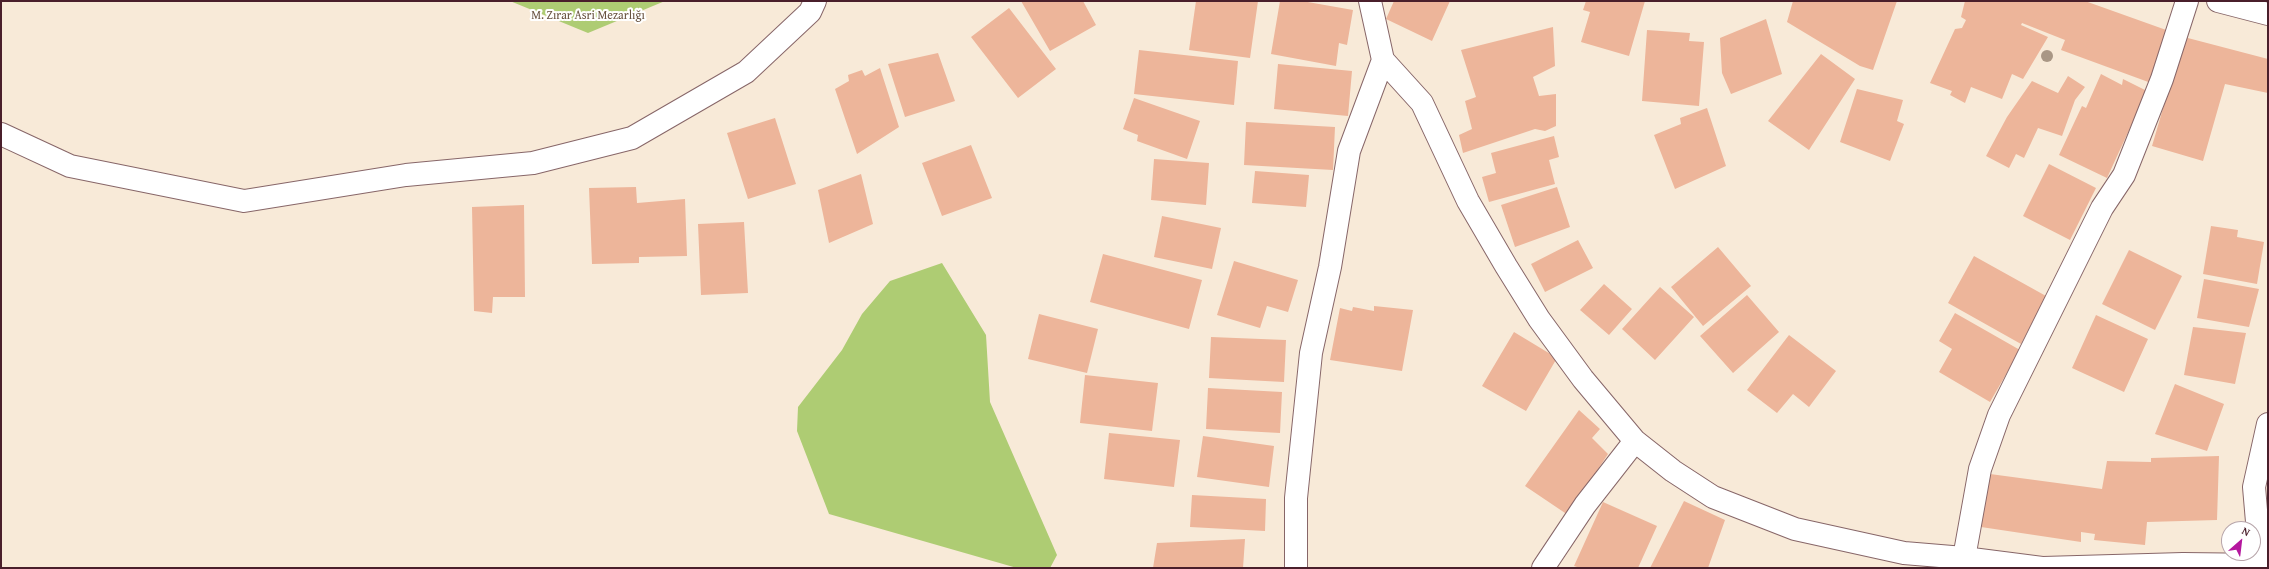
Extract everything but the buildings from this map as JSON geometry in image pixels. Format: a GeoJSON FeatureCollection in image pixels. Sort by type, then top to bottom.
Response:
{"type":"FeatureCollection","features":[{"type":"Feature","properties":{"kind":"street"},"geometry":{"type":"LineString","coordinates":[[1,134],[70,166],[244,201],[406,175],[533,163],[632,138],[746,72],[810,12],[815,1]]}},
{"type":"Feature","properties":{"kind":"street"},"geometry":{"type":"LineString","coordinates":[[1964,558],[1980,469],[1999,415],[2102,208],[2124,175],[2162,79],[2186,1]]}},
{"type":"Feature","properties":{"kind":"street"},"geometry":{"type":"LineString","coordinates":[[2218,1],[2268,14]]}},
{"type":"Feature","properties":{"kind":"street"},"geometry":{"type":"LineString","coordinates":[[1366,3],[1382,60],[1422,103],[1468,201],[1539,319],[1583,379],[1635,441],[1672,472],[1713,497],[1795,530],[1902,561],[1964,558],[2043,568],[2183,564],[2263,567],[2254,487],[2268,424]]}},
{"type":"Feature","properties":{"kind":"street"},"geometry":{"type":"LineString","coordinates":[[1296,568],[1296,498],[1311,352],[1330,266],[1349,151],[1382,60]]}},
{"type":"Feature","properties":{"kind":"street"},"geometry":{"type":"LineString","coordinates":[[1543,568],[1585,505],[1635,441]]}},
{"type":"Feature","properties":{"kind":"green space","name":"M. Zırar Asri Mezarlığı"},"geometry":{"type":"Polygon","coordinates":[[[510,1],[665,1],[588,33],[510,1]]]}},
{"type":"Feature","properties":{"kind":"green space"},"geometry":{"type":"Polygon","coordinates":[[[942,263],[986,335],[990,402],[1057,555],[1050,568],[1017,568],[829,514],[797,431],[798,407],[842,350],[862,314],[890,281],[942,263]]]}}]}
